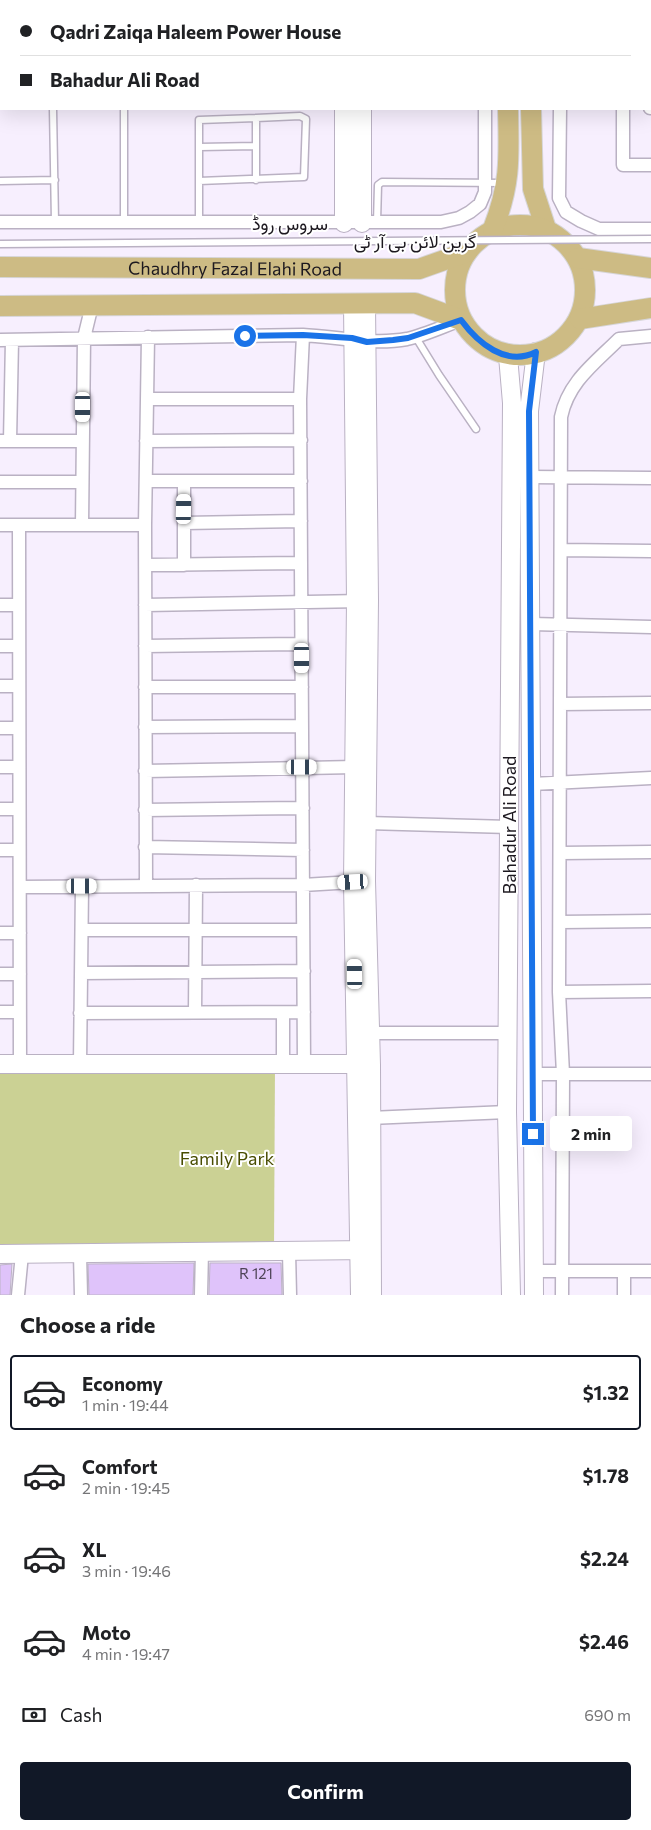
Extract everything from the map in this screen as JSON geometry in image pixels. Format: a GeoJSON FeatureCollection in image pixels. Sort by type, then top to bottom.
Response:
{"type":"FeatureCollection","features":[{"type":"Feature","properties":{"kind":"main road"},"geometry":{"type":"LineString","coordinates":[[493,229],[514,225],[533,226],[566,243],[578,258],[584,273],[586,288],[585,304],[580,319],[571,333],[559,344],[526,357],[508,356],[489,349],[473,337],[461,320],[456,303],[455,285],[458,268],[467,252],[493,229],[502,206],[507,184],[508,110]]}},
{"type":"Feature","properties":{"kind":"main road"},"geometry":{"type":"LineString","coordinates":[[531,110],[532,189],[547,232]]}},
{"type":"Feature","properties":{"kind":"main road","name":"Chaudhry Fazal Elahi Road"},"geometry":{"type":"LineString","coordinates":[[0,267],[418,269],[467,252]]}},
{"type":"Feature","properties":{"kind":"main road"},"geometry":{"type":"LineString","coordinates":[[578,258],[651,268]]}},
{"type":"Feature","properties":{"kind":"main road","name":"Chaudhry Fazal Elahi Road"},"geometry":{"type":"LineString","coordinates":[[0,306],[415,303],[461,320]]}},
{"type":"Feature","properties":{"kind":"main road"},"geometry":{"type":"LineString","coordinates":[[580,319],[651,308]]}},
{"type":"Feature","properties":{"kind":"street"},"geometry":{"type":"LineString","coordinates":[[344,110],[344,223]]}},
{"type":"Feature","properties":{"kind":"street"},"geometry":{"type":"LineString","coordinates":[[362,110],[370,222]]}},
{"type":"Feature","properties":{"kind":"street","name":"سروس روڈ"},"geometry":{"type":"LineString","coordinates":[[0,222],[344,223],[441,222],[459,218],[480,204],[484,192],[485,110]]}},
{"type":"Feature","properties":{"kind":"street"},"geometry":{"type":"LineString","coordinates":[[560,110],[559,198],[566,212],[581,222],[599,229],[651,229]]}},
{"type":"Feature","properties":{"kind":"street"},"geometry":{"type":"LineString","coordinates":[[623,110],[623,165],[651,165]]}},
{"type":"Feature","properties":{"kind":"street"},"geometry":{"type":"LineString","coordinates":[[360,304],[362,601],[370,1033],[364,1064],[365,1250],[372,1295]]}},
{"type":"Feature","properties":{"kind":"street"},"geometry":{"type":"LineString","coordinates":[[82,525],[84,338],[92,305]]}},
{"type":"Feature","properties":{"kind":"street"},"geometry":{"type":"LineString","coordinates":[[83,441],[5,441],[6,340],[303,335],[360,340],[415,336],[461,320]]}},
{"type":"Feature","properties":{"kind":"street"},"geometry":{"type":"LineString","coordinates":[[303,335],[300,399],[304,1064]]}},
{"type":"Feature","properties":{"kind":"street"},"geometry":{"type":"LineString","coordinates":[[562,1295],[563,1074],[560,992],[561,417],[564,399],[575,383],[618,339],[651,336]]}},
{"type":"Feature","properties":{"kind":"street"},"geometry":{"type":"LineString","coordinates":[[146,886],[145,525],[148,337]]}},
{"type":"Feature","properties":{"kind":"street","name":"Bahadur Ali Road"},"geometry":{"type":"LineString","coordinates":[[534,1295],[532,624],[529,411],[536,352]]}},
{"type":"Feature","properties":{"kind":"street","name":"Bahadur Ali Road"},"geometry":{"type":"LineString","coordinates":[[508,356],[512,402],[507,1112],[512,1295]]}},
{"type":"Feature","properties":{"kind":"street"},"geometry":{"type":"LineString","coordinates":[[147,399],[300,399]]}},
{"type":"Feature","properties":{"kind":"street"},"geometry":{"type":"LineString","coordinates":[[146,441],[301,440]]}},
{"type":"Feature","properties":{"kind":"street"},"geometry":{"type":"LineString","coordinates":[[530,478],[651,478]]}},
{"type":"Feature","properties":{"kind":"street"},"geometry":{"type":"LineString","coordinates":[[146,481],[301,481]]}},
{"type":"Feature","properties":{"kind":"street"},"geometry":{"type":"LineString","coordinates":[[184,481],[184,565]]}},
{"type":"Feature","properties":{"kind":"street"},"geometry":{"type":"LineString","coordinates":[[0,482],[82,482]]}},
{"type":"Feature","properties":{"kind":"street"},"geometry":{"type":"LineString","coordinates":[[184,524],[301,521]]}},
{"type":"Feature","properties":{"kind":"street"},"geometry":{"type":"LineString","coordinates":[[0,525],[145,525]]}},
{"type":"Feature","properties":{"kind":"street"},"geometry":{"type":"LineString","coordinates":[[19,525],[20,1064]]}},
{"type":"Feature","properties":{"kind":"street"},"geometry":{"type":"LineString","coordinates":[[561,550],[651,551]]}},
{"type":"Feature","properties":{"kind":"street"},"geometry":{"type":"LineString","coordinates":[[145,565],[301,563]]}},
{"type":"Feature","properties":{"kind":"street"},"geometry":{"type":"LineString","coordinates":[[145,605],[362,601]]}},
{"type":"Feature","properties":{"kind":"street"},"geometry":{"type":"LineString","coordinates":[[360,1295],[365,1250],[370,1118],[364,1064],[353,882],[355,767],[362,601]]}},
{"type":"Feature","properties":{"kind":"street"},"geometry":{"type":"LineString","coordinates":[[0,605],[19,605]]}},
{"type":"Feature","properties":{"kind":"street"},"geometry":{"type":"LineString","coordinates":[[532,624],[651,627]]}},
{"type":"Feature","properties":{"kind":"street"},"geometry":{"type":"LineString","coordinates":[[145,646],[302,644]]}},
{"type":"Feature","properties":{"kind":"street"},"geometry":{"type":"LineString","coordinates":[[0,646],[19,646]]}},
{"type":"Feature","properties":{"kind":"street"},"geometry":{"type":"LineString","coordinates":[[0,686],[19,686]]}},
{"type":"Feature","properties":{"kind":"street"},"geometry":{"type":"LineString","coordinates":[[145,687],[302,687]]}},
{"type":"Feature","properties":{"kind":"street"},"geometry":{"type":"LineString","coordinates":[[560,704],[651,703]]}},
{"type":"Feature","properties":{"kind":"street"},"geometry":{"type":"LineString","coordinates":[[145,728],[302,726]]}},
{"type":"Feature","properties":{"kind":"street"},"geometry":{"type":"LineString","coordinates":[[0,728],[19,728]]}},
{"type":"Feature","properties":{"kind":"street"},"geometry":{"type":"LineString","coordinates":[[0,768],[19,767]]}},
{"type":"Feature","properties":{"kind":"street"},"geometry":{"type":"LineString","coordinates":[[145,771],[355,767]]}},
{"type":"Feature","properties":{"kind":"street"},"geometry":{"type":"LineString","coordinates":[[532,784],[651,778]]}},
{"type":"Feature","properties":{"kind":"street"},"geometry":{"type":"LineString","coordinates":[[146,810],[303,808]]}},
{"type":"Feature","properties":{"kind":"street"},"geometry":{"type":"LineString","coordinates":[[0,809],[19,809]]}},
{"type":"Feature","properties":{"kind":"street"},"geometry":{"type":"LineString","coordinates":[[367,823],[509,827]]}},
{"type":"Feature","properties":{"kind":"street"},"geometry":{"type":"LineString","coordinates":[[145,847],[303,850]]}},
{"type":"Feature","properties":{"kind":"street"},"geometry":{"type":"LineString","coordinates":[[0,850],[19,850]]}},
{"type":"Feature","properties":{"kind":"street"},"geometry":{"type":"LineString","coordinates":[[561,853],[651,852]]}},
{"type":"Feature","properties":{"kind":"street"},"geometry":{"type":"LineString","coordinates":[[20,887],[303,885],[353,882]]}},
{"type":"Feature","properties":{"kind":"street"},"geometry":{"type":"LineString","coordinates":[[80,1064],[82,886]]}},
{"type":"Feature","properties":{"kind":"street"},"geometry":{"type":"LineString","coordinates":[[195,1013],[196,886]]}},
{"type":"Feature","properties":{"kind":"street"},"geometry":{"type":"LineString","coordinates":[[560,922],[651,921]]}},
{"type":"Feature","properties":{"kind":"street"},"geometry":{"type":"LineString","coordinates":[[82,930],[303,930]]}},
{"type":"Feature","properties":{"kind":"street"},"geometry":{"type":"LineString","coordinates":[[0,933],[20,933]]}},
{"type":"Feature","properties":{"kind":"street"},"geometry":{"type":"LineString","coordinates":[[81,974],[304,971]]}},
{"type":"Feature","properties":{"kind":"street"},"geometry":{"type":"LineString","coordinates":[[0,974],[20,974]]}},
{"type":"Feature","properties":{"kind":"street"},"geometry":{"type":"LineString","coordinates":[[560,992],[651,991]]}},
{"type":"Feature","properties":{"kind":"street"},"geometry":{"type":"LineString","coordinates":[[0,1012],[20,1012]]}},
{"type":"Feature","properties":{"kind":"street"},"geometry":{"type":"LineString","coordinates":[[80,1013],[304,1012]]}},
{"type":"Feature","properties":{"kind":"street"},"geometry":{"type":"LineString","coordinates":[[283,1013],[283,1064]]}},
{"type":"Feature","properties":{"kind":"street"},"geometry":{"type":"LineString","coordinates":[[370,1033],[508,1033]]}},
{"type":"Feature","properties":{"kind":"street"},"geometry":{"type":"LineString","coordinates":[[0,1064],[364,1064]]}},
{"type":"Feature","properties":{"kind":"street"},"geometry":{"type":"LineString","coordinates":[[533,1074],[651,1074]]}},
{"type":"Feature","properties":{"kind":"street"},"geometry":{"type":"LineString","coordinates":[[370,1118],[507,1112]]}},
{"type":"Feature","properties":{"kind":"street"},"geometry":{"type":"LineString","coordinates":[[508,1154],[533,1154]]}},
{"type":"Feature","properties":{"kind":"street"},"geometry":{"type":"LineString","coordinates":[[0,1254],[365,1250]]}},
{"type":"Feature","properties":{"kind":"street"},"geometry":{"type":"LineString","coordinates":[[201,1295],[202,1251]]}},
{"type":"Feature","properties":{"kind":"street"},"geometry":{"type":"LineString","coordinates":[[289,1252],[290,1295]]}},
{"type":"Feature","properties":{"kind":"street"},"geometry":{"type":"LineString","coordinates":[[18,1295],[22,1254]]}},
{"type":"Feature","properties":{"kind":"street"},"geometry":{"type":"LineString","coordinates":[[80,1254],[81,1295]]}},
{"type":"Feature","properties":{"kind":"street"},"geometry":{"type":"LineString","coordinates":[[534,1270],[651,1271]]}},
{"type":"Feature","properties":{"kind":"street"},"geometry":{"type":"LineString","coordinates":[[624,1271],[624,1295]]}},
{"type":"Feature","properties":{"kind":"lane"},"geometry":{"type":"LineString","coordinates":[[53,110],[56,222]]}},
{"type":"Feature","properties":{"kind":"lane"},"geometry":{"type":"LineString","coordinates":[[124,110],[124,222]]}},
{"type":"Feature","properties":{"kind":"lane"},"geometry":{"type":"LineString","coordinates":[[199,181],[304,177],[306,119],[300,116],[199,120],[200,147],[199,181],[199,222]]}},
{"type":"Feature","properties":{"kind":"lane"},"geometry":{"type":"LineString","coordinates":[[256,118],[256,180]]}},
{"type":"Feature","properties":{"kind":"lane"},"geometry":{"type":"LineString","coordinates":[[200,147],[256,146]]}},
{"type":"Feature","properties":{"kind":"lane"},"geometry":{"type":"LineString","coordinates":[[0,181],[55,180]]}},
{"type":"Feature","properties":{"kind":"lane"},"geometry":{"type":"LineString","coordinates":[[370,222],[378,185],[382,182],[507,184]]}},
{"type":"Feature","properties":{"kind":"lane","name":"گرین لائن بی آر ٹی"},"geometry":{"type":"LineString","coordinates":[[0,244],[651,239]]}},
{"type":"Feature","properties":{"kind":"lane"},"geometry":{"type":"LineString","coordinates":[[415,336],[476,429]]}},
{"type":"Feature","properties":{"kind":"green space","name":"Family Park"},"geometry":{"type":"Polygon","coordinates":[[[0,1064],[275,1064],[274,1252],[0,1254],[0,1064]]]}},
{"type":"Feature","properties":{"kind":"building"},"geometry":{"type":"Polygon","coordinates":[[[194,1263],[193,1295],[89,1295],[88,1264],[194,1263]]]}},
{"type":"Feature","properties":{"kind":"building"},"geometry":{"type":"Polygon","coordinates":[[[210,1263],[281,1263],[282,1295],[209,1295],[210,1263]]]}},
{"type":"Feature","properties":{"kind":"building"},"geometry":{"type":"Polygon","coordinates":[[[12,1264],[10,1295],[0,1295],[0,1265],[12,1264]]]}},
{"type":"Feature","properties":{"kind":"route"},"geometry":{"type":"LineString","coordinates":[[245,336],[303,335],[352,338],[367,342],[408,338],[461,320],[473,337],[489,349],[508,356],[526,357],[536,352],[529,411],[532,624],[533,1134]]}}]}
